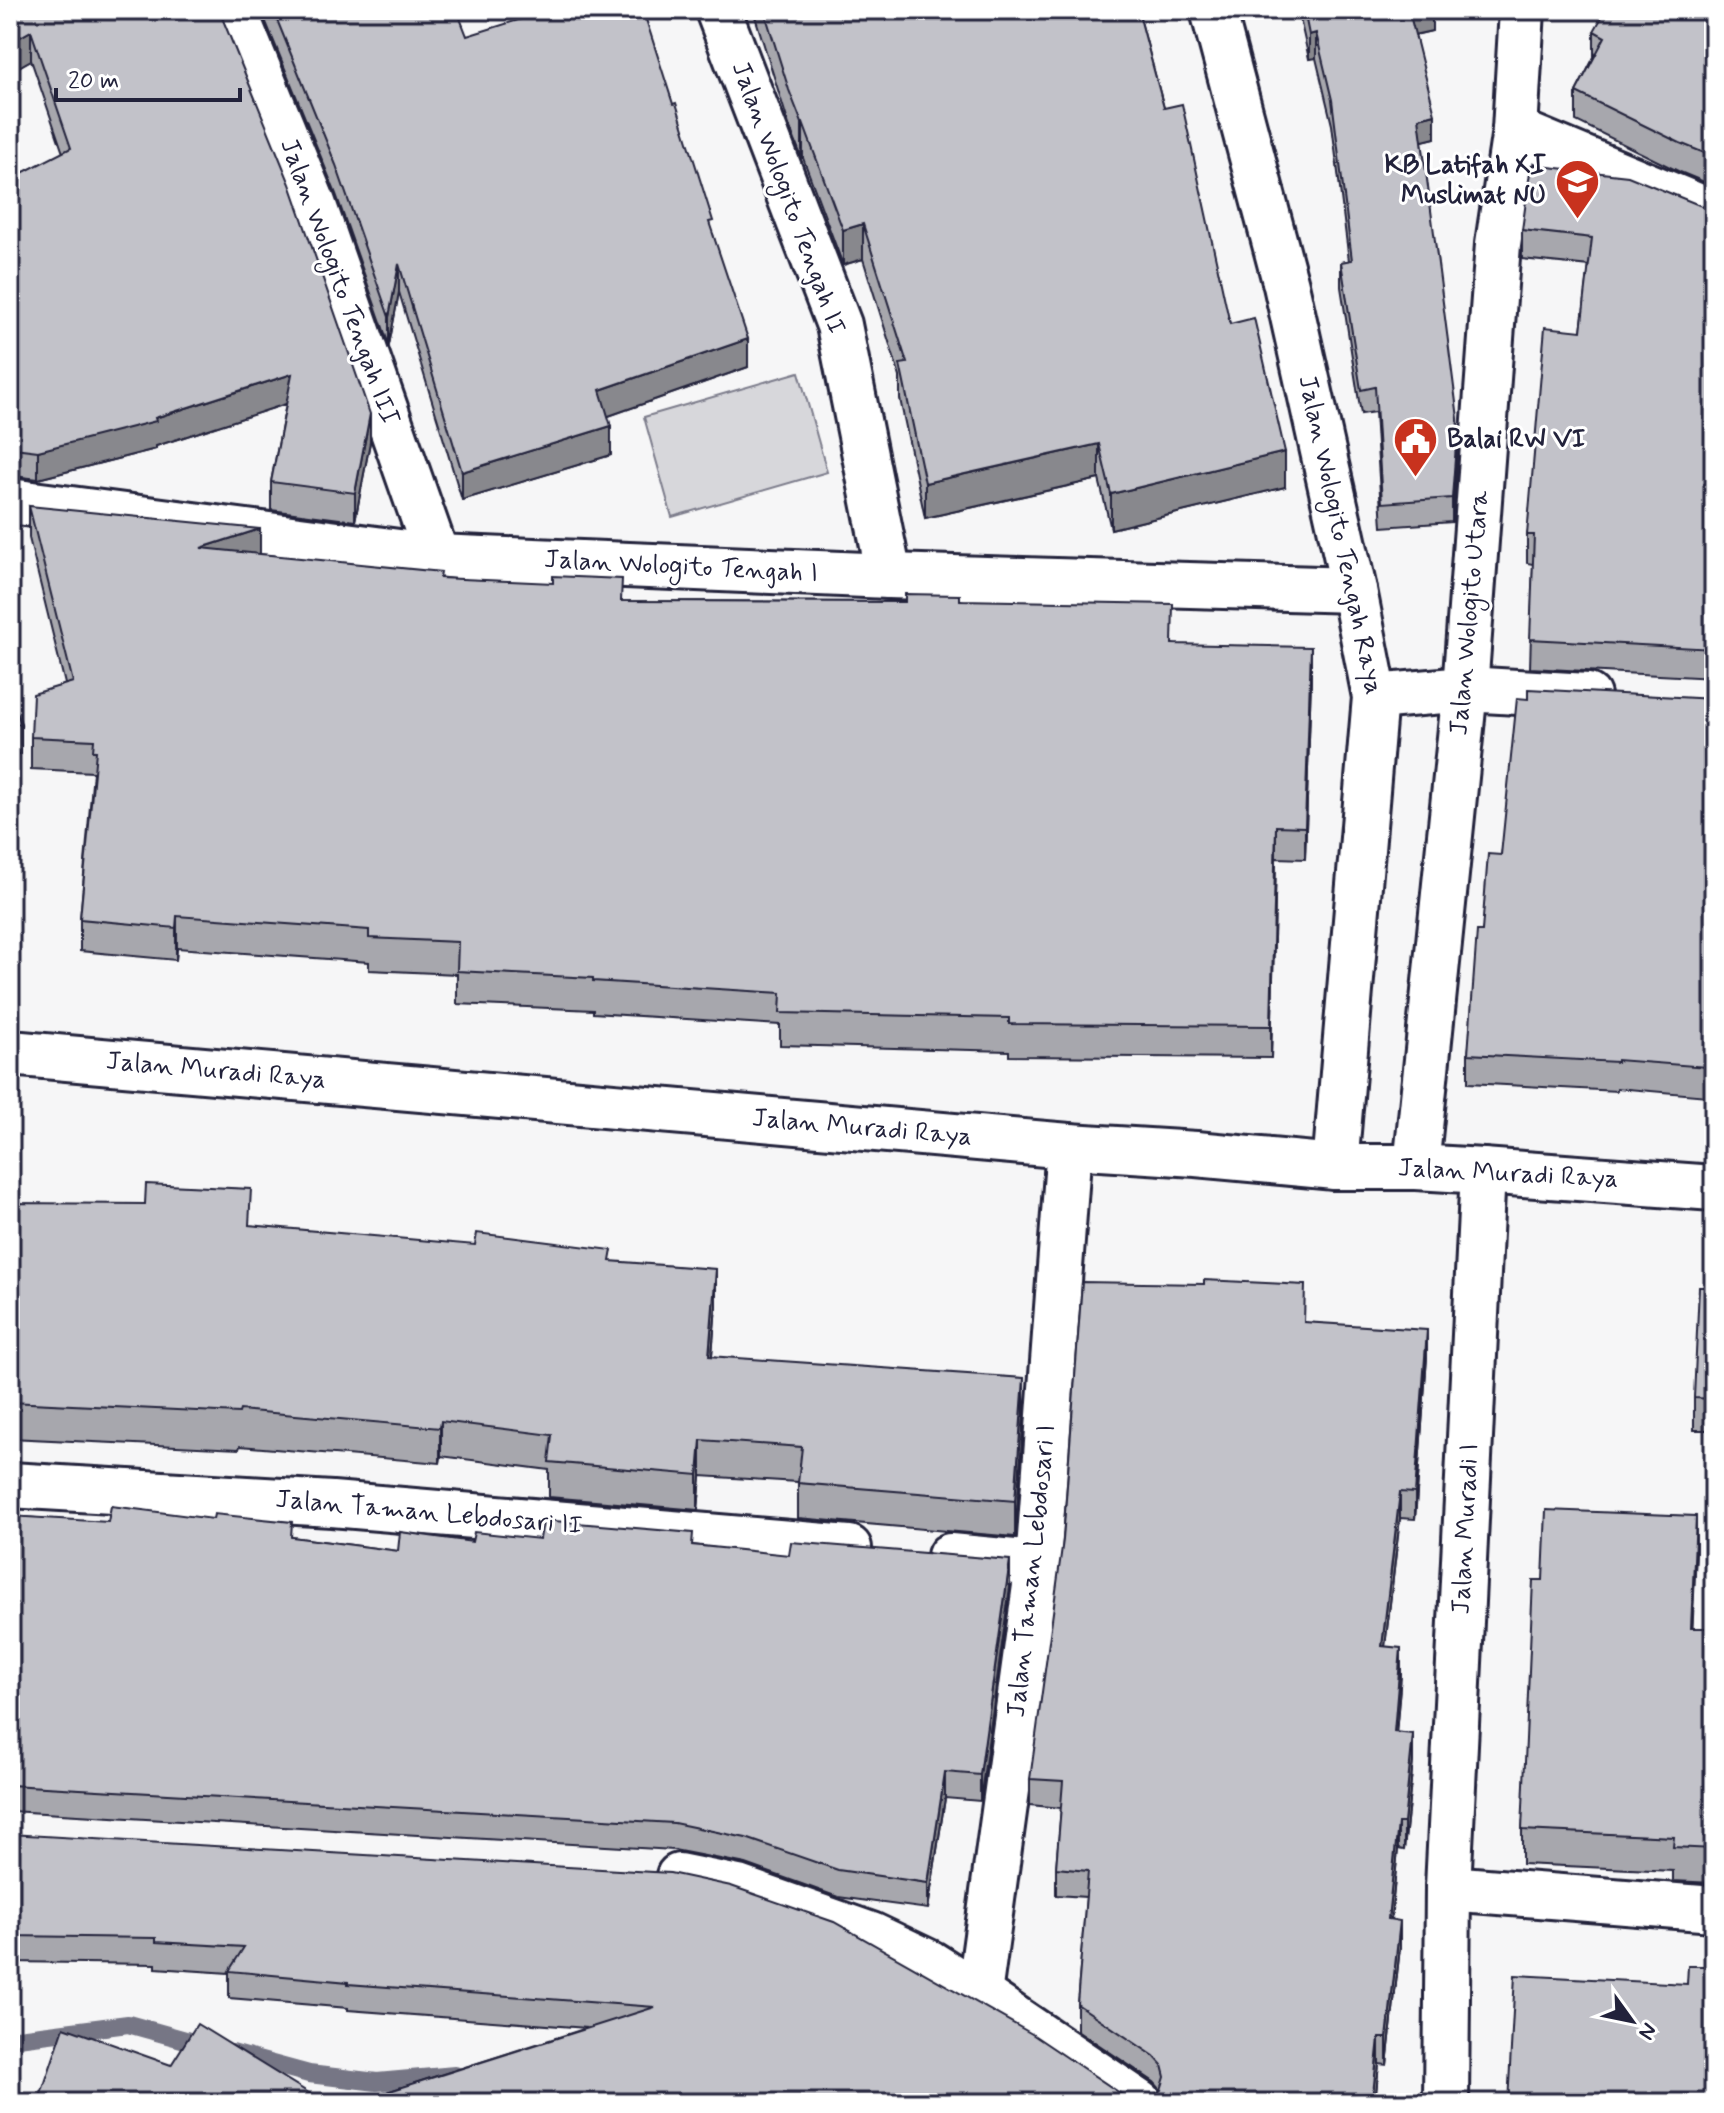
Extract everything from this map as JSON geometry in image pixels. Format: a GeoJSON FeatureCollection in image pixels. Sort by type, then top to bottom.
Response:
{"type":"FeatureCollection","features":[{"type":"Feature","properties":{"kind":"street","name":"Jalan Wologito Tengah III"},"geometry":{"type":"LineString","coordinates":[[234,10],[313,203],[437,557]]}},
{"type":"Feature","properties":{"kind":"street","name":"Jalan Wologito Tengah II"},"geometry":{"type":"LineString","coordinates":[[718,10],[839,325],[889,576]]}},
{"type":"Feature","properties":{"kind":"street","name":"Jalan Wologito Tengah Raya"},"geometry":{"type":"LineString","coordinates":[[1213,10],[1286,285],[1375,697],[1335,1167]]}},
{"type":"Feature","properties":{"kind":"street","name":"Jalan Wologito Utara"},"geometry":{"type":"LineString","coordinates":[[1416,1167],[1465,689],[1498,244],[1515,130],[1522,10]]}},
{"type":"Feature","properties":{"kind":"street"},"geometry":{"type":"LineString","coordinates":[[1515,130],[1714,213]]}},
{"type":"Feature","properties":{"kind":"street","name":"Jalan Wologito Tengah I"},"geometry":{"type":"LineString","coordinates":[[10,501],[437,557],[889,576],[1354,590]]}},
{"type":"Feature","properties":{"kind":"street"},"geometry":{"type":"LineString","coordinates":[[1375,697],[1465,689],[1621,698]]}},
{"type":"Feature","properties":{"kind":"street","name":"Jalan Muradi Raya"},"geometry":{"type":"LineString","coordinates":[[10,1053],[1069,1146],[1335,1167],[1416,1167],[1714,1188]]}},
{"type":"Feature","properties":{"kind":"street","name":"Jalan Taman Lebdosari I"},"geometry":{"type":"LineString","coordinates":[[979,1994],[1038,1564],[1069,1146]]}},
{"type":"Feature","properties":{"kind":"street","name":"Jalan Muradi I"},"geometry":{"type":"LineString","coordinates":[[1446,2103],[1448,1888],[1483,1171]]}},
{"type":"Feature","properties":{"kind":"street","name":"Jalan Taman Lebdosari II"},"geometry":{"type":"LineString","coordinates":[[10,1485],[332,1504],[1038,1564]]}},
{"type":"Feature","properties":{"kind":"street"},"geometry":{"type":"LineString","coordinates":[[642,1873],[673,1875],[738,1888],[871,1935],[930,1963],[1140,2103]]}},
{"type":"Feature","properties":{"kind":"street"},"geometry":{"type":"LineString","coordinates":[[1448,1888],[1714,1909]]}},
{"type":"Feature","properties":{"kind":"shaded area"},"geometry":{"type":"Polygon","coordinates":[[[799,372],[827,472],[672,517],[644,417],[799,372]]]}},
{"type":"Feature","properties":{"kind":"building"},"geometry":{"type":"Polygon","coordinates":[[[10,10],[219,10],[290,184],[370,414],[355,493],[271,482],[292,374],[155,418],[156,421],[38,451],[14,448],[10,434],[10,179],[71,148],[31,31],[15,40],[10,32],[10,10]]]}},
{"type":"Feature","properties":{"kind":"building"},"geometry":{"type":"Polygon","coordinates":[[[273,10],[451,10],[454,15],[458,13],[467,36],[550,10],[643,10],[673,104],[676,103],[713,221],[709,222],[748,339],[600,390],[611,426],[462,472],[399,264],[389,317],[336,165],[273,10]]]}},
{"type":"Feature","properties":{"kind":"building"},"geometry":{"type":"Polygon","coordinates":[[[764,10],[1138,10],[1164,108],[1182,104],[1230,324],[1254,318],[1285,452],[1111,494],[1099,444],[925,483],[900,364],[907,363],[863,224],[843,230],[789,90],[764,10]]]}},
{"type":"Feature","properties":{"kind":"building"},"geometry":{"type":"Polygon","coordinates":[[[1304,10],[1415,10],[1409,11],[1435,114],[1419,118],[1458,418],[1452,498],[1382,503],[1375,387],[1361,390],[1341,262],[1352,260],[1332,100],[1316,33],[1309,35],[1304,10]]]}},
{"type":"Feature","properties":{"kind":"building"},"geometry":{"type":"Polygon","coordinates":[[[1606,10],[1714,10],[1714,157],[1576,92],[1605,37],[1594,31],[1606,10]]]}},
{"type":"Feature","properties":{"kind":"building"},"geometry":{"type":"Polygon","coordinates":[[[1531,165],[1628,176],[1714,209],[1714,649],[1530,639],[1534,535],[1527,535],[1545,327],[1581,331],[1592,238],[1522,230],[1531,165]]]}},
{"type":"Feature","properties":{"kind":"building"},"geometry":{"type":"Polygon","coordinates":[[[29,506],[260,529],[201,548],[441,572],[440,578],[553,583],[553,576],[622,579],[621,601],[905,602],[905,594],[960,595],[960,600],[1173,604],[1172,644],[1311,647],[1305,827],[1276,826],[1271,1026],[1009,1024],[1009,1018],[780,1013],[781,993],[457,971],[458,942],[369,938],[369,930],[177,916],[176,928],[80,919],[96,751],[93,751],[94,740],[31,737],[33,694],[73,682],[29,506]]]}},
{"type":"Feature","properties":{"kind":"building"},"geometry":{"type":"Polygon","coordinates":[[[1528,689],[1714,699],[1714,1028],[1711,1028],[1707,1067],[1468,1054],[1477,931],[1482,931],[1488,854],[1501,855],[1517,698],[1528,699],[1528,689]]]}},
{"type":"Feature","properties":{"kind":"building"},"geometry":{"type":"Polygon","coordinates":[[[10,693],[21,724],[10,723],[10,693]]]}},
{"type":"Feature","properties":{"kind":"building"},"geometry":{"type":"Polygon","coordinates":[[[146,1184],[251,1189],[249,1225],[475,1245],[477,1233],[612,1250],[610,1261],[716,1269],[709,1356],[1024,1378],[1015,1501],[798,1483],[802,1447],[701,1440],[698,1475],[549,1462],[552,1435],[441,1421],[440,1428],[240,1410],[239,1413],[10,1402],[10,1203],[145,1204],[146,1184]]]}},
{"type":"Feature","properties":{"kind":"building"},"geometry":{"type":"Polygon","coordinates":[[[1204,1280],[1305,1285],[1304,1322],[1427,1330],[1415,1493],[1400,1492],[1382,1646],[1401,1648],[1394,1732],[1413,1734],[1404,1823],[1398,1823],[1388,1919],[1400,1921],[1387,2038],[1379,2038],[1372,2103],[352,2103],[655,2007],[348,1984],[229,1971],[244,1947],[156,1942],[156,1938],[10,1936],[10,1834],[670,1873],[731,1886],[834,1922],[1032,2034],[1126,2097],[1137,2101],[1150,2099],[1161,2090],[1165,2077],[1162,2065],[1154,2056],[1077,2004],[1088,1871],[1056,1868],[1063,1781],[1030,1779],[1063,1540],[1082,1282],[1204,1284],[1204,1280]]]}},
{"type":"Feature","properties":{"kind":"building"},"geometry":{"type":"Polygon","coordinates":[[[1699,1287],[1714,1287],[1714,1399],[1694,1398],[1699,1287]]]}},
{"type":"Feature","properties":{"kind":"building"},"geometry":{"type":"Polygon","coordinates":[[[111,1506],[213,1519],[214,1514],[292,1522],[291,1537],[398,1551],[400,1532],[472,1542],[474,1532],[540,1539],[543,1520],[693,1533],[692,1545],[789,1555],[791,1542],[1010,1560],[980,1775],[945,1772],[928,1883],[838,1870],[746,1838],[674,1823],[10,1785],[10,1516],[108,1522],[111,1506]]]}},
{"type":"Feature","properties":{"kind":"building"},"geometry":{"type":"Polygon","coordinates":[[[1546,1510],[1696,1516],[1691,1628],[1714,1628],[1714,1849],[1673,1847],[1674,1837],[1522,1830],[1533,1580],[1543,1580],[1546,1510]]]}},
{"type":"Feature","properties":{"kind":"building"},"geometry":{"type":"Polygon","coordinates":[[[1688,1966],[1714,1966],[1714,2103],[1508,2103],[1515,1975],[1687,1984],[1688,1966]]]}},
{"type":"Feature","properties":{"kind":"building"},"geometry":{"type":"Polygon","coordinates":[[[197,2024],[325,2103],[38,2103],[64,2027],[171,2065],[197,2024]]]}},
{"type":"Feature","properties":{"kind":"waterway"},"geometry":{"type":"LineString","coordinates":[[10,2039],[128,2024],[207,2046]]}},
{"type":"Feature","properties":{"kind":"waterway"},"geometry":{"type":"LineString","coordinates":[[232,2053],[309,2074],[377,2082],[455,2075]]}},
{"type":"Feature","properties":{"kind":"place","name":"KB Latifah XI Muslimat NU"},"geometry":{"type":"Point","coordinates":[1577,220]}},
{"type":"Feature","properties":{"kind":"place","name":"Balai RW VI"},"geometry":{"type":"Point","coordinates":[1416,479]}}]}
